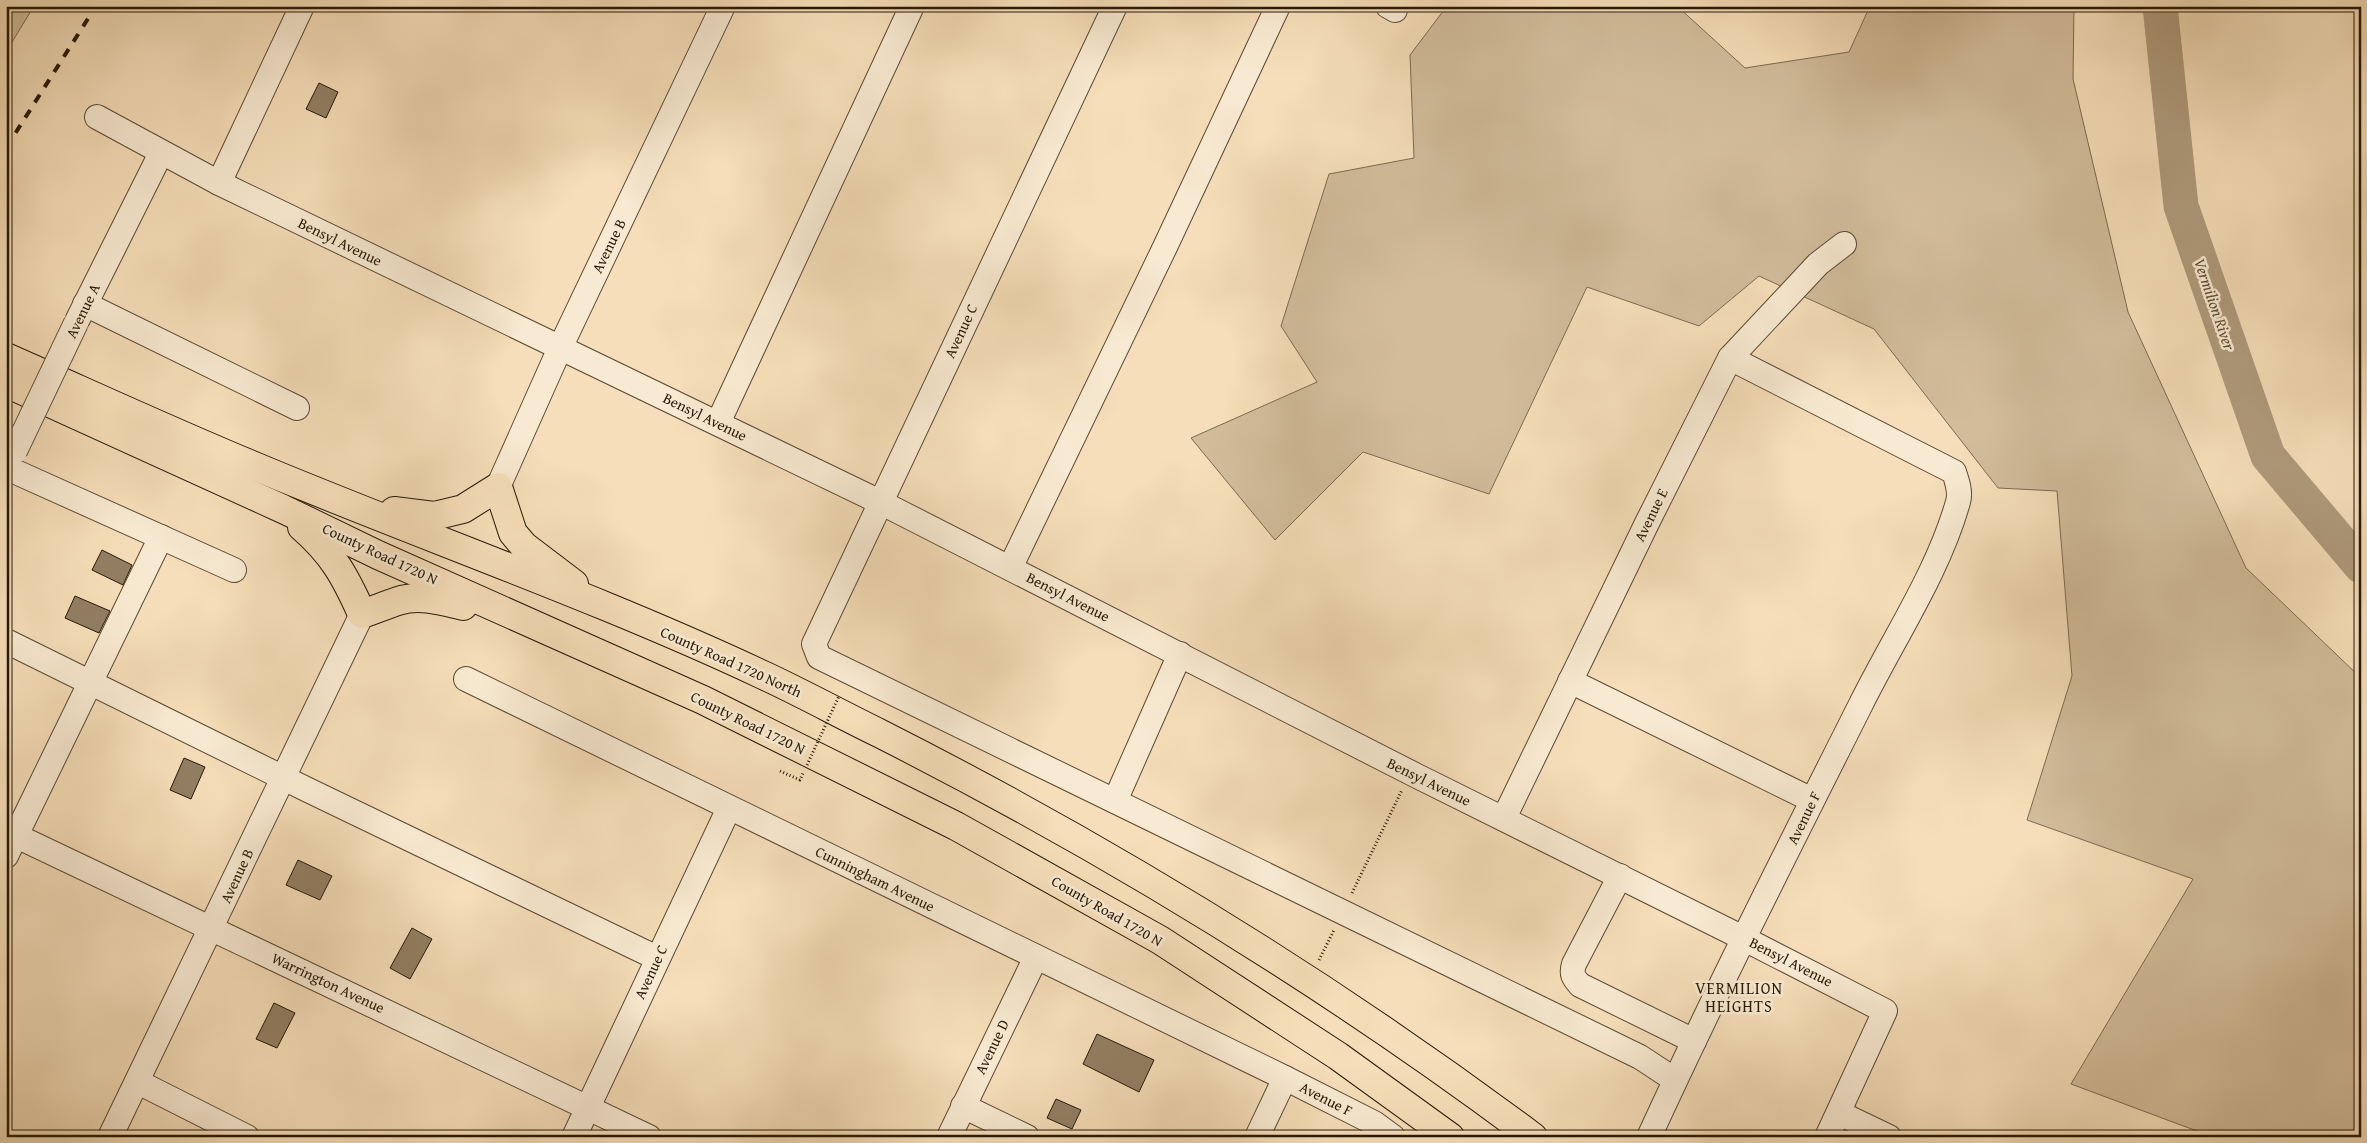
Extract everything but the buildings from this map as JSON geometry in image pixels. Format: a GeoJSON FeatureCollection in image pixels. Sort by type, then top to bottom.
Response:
{"type":"FeatureCollection","features":[{"type":"Feature","properties":{"kind":"main road","name":"County Road 1720 N"},"geometry":{"type":"LineString","coordinates":[[6,357],[259,468],[355,507]]}},
{"type":"Feature","properties":{"kind":"main road","name":"County Road 1720 N"},"geometry":{"type":"LineString","coordinates":[[6,382],[378,555],[704,700],[956,826],[1160,940],[1338,1056],[1450,1137]]}},
{"type":"Feature","properties":{"kind":"main road"},"geometry":{"type":"LineString","coordinates":[[355,507],[434,516],[463,509],[498,487],[513,533],[524,546],[600,604]]}},
{"type":"Feature","properties":{"kind":"main road","name":"County Road 1720 North"},"geometry":{"type":"LineString","coordinates":[[355,507],[600,604],[764,675],[949,769],[1092,847],[1202,912],[1465,1086],[1533,1137]]}},
{"type":"Feature","properties":{"kind":"main road"},"geometry":{"type":"LineString","coordinates":[[282,509],[324,546],[344,574],[362,614],[399,600],[431,598],[544,628]]}},
{"type":"Feature","properties":{"kind":"street"},"geometry":{"type":"LineString","coordinates":[[219,183],[302,6]]}},
{"type":"Feature","properties":{"kind":"street","name":"Avenue B"},"geometry":{"type":"LineString","coordinates":[[498,487],[560,348],[724,6]]}},
{"type":"Feature","properties":{"kind":"street"},"geometry":{"type":"LineString","coordinates":[[718,423],[912,6]]}},
{"type":"Feature","properties":{"kind":"street","name":"Avenue C"},"geometry":{"type":"LineString","coordinates":[[1114,801],[818,657],[814,644],[1115,6]]}},
{"type":"Feature","properties":{"kind":"street"},"geometry":{"type":"LineString","coordinates":[[1010,568],[1165,247],[1278,6]]}},
{"type":"Feature","properties":{"kind":"street","name":"Bensyl Avenue"},"geometry":{"type":"LineString","coordinates":[[97,118],[219,183],[880,502],[1417,776],[1744,938],[1885,1011],[1839,1114]]}},
{"type":"Feature","properties":{"kind":"street","name":"Avenue A"},"geometry":{"type":"LineString","coordinates":[[9,462],[160,153]]}},
{"type":"Feature","properties":{"kind":"street","name":"Avenue E"},"geometry":{"type":"LineString","coordinates":[[1504,818],[1651,514],[1730,358],[1811,270],[1844,244]]}},
{"type":"Feature","properties":{"kind":"street"},"geometry":{"type":"LineString","coordinates":[[81,314],[297,408]]}},
{"type":"Feature","properties":{"kind":"street","name":"Avenue F"},"geometry":{"type":"LineString","coordinates":[[1649,1137],[1812,800],[1881,663],[1927,578],[1959,499],[1954,472],[1730,358]]}},
{"type":"Feature","properties":{"kind":"street"},"geometry":{"type":"LineString","coordinates":[[9,462],[161,537],[234,570]]}},
{"type":"Feature","properties":{"kind":"street"},"geometry":{"type":"LineString","coordinates":[[9,841],[91,684],[161,537]]}},
{"type":"Feature","properties":{"kind":"street","name":"Avenue B"},"geometry":{"type":"LineString","coordinates":[[110,1137],[362,614]]}},
{"type":"Feature","properties":{"kind":"street"},"geometry":{"type":"LineString","coordinates":[[6,641],[91,684],[206,738],[282,778],[657,958]]}},
{"type":"Feature","properties":{"kind":"street"},"geometry":{"type":"LineString","coordinates":[[1180,654],[1114,801],[1632,1053],[1675,1080]]}},
{"type":"Feature","properties":{"kind":"street","name":"Cunningham Avenue"},"geometry":{"type":"LineString","coordinates":[[466,679],[1284,1078]]}},
{"type":"Feature","properties":{"kind":"street"},"geometry":{"type":"LineString","coordinates":[[1570,681],[1812,800]]}},
{"type":"Feature","properties":{"kind":"street","name":"Avenue C"},"geometry":{"type":"LineString","coordinates":[[574,1137],[729,808]]}},
{"type":"Feature","properties":{"kind":"street","name":"Warrington Avenue"},"geometry":{"type":"LineString","coordinates":[[9,841],[212,928],[649,1137]]}},
{"type":"Feature","properties":{"kind":"street"},"geometry":{"type":"LineString","coordinates":[[1620,876],[1574,964],[1573,978],[1580,985],[1694,1041]]}},
{"type":"Feature","properties":{"kind":"street","name":"Avenue D"},"geometry":{"type":"LineString","coordinates":[[949,1137],[1036,957]]}},
{"type":"Feature","properties":{"kind":"street"},"geometry":{"type":"LineString","coordinates":[[1257,1137],[1284,1078]]}},
{"type":"Feature","properties":{"kind":"street","name":"Avenue F"},"geometry":{"type":"LineString","coordinates":[[1284,1078],[1374,1123],[1392,1136]]}},
{"type":"Feature","properties":{"kind":"street"},"geometry":{"type":"LineString","coordinates":[[138,1082],[247,1137]]}},
{"type":"Feature","properties":{"kind":"street"},"geometry":{"type":"LineString","coordinates":[[963,1106],[1027,1137]]}},
{"type":"Feature","properties":{"kind":"street"},"geometry":{"type":"LineString","coordinates":[[1827,1137],[1839,1114],[1889,1137]]}},
{"type":"Feature","properties":{"kind":"path"},"geometry":{"type":"LineString","coordinates":[[807,765],[839,696]]}},
{"type":"Feature","properties":{"kind":"path"},"geometry":{"type":"LineString","coordinates":[[780,771],[800,780]]}},
{"type":"Feature","properties":{"kind":"path"},"geometry":{"type":"LineString","coordinates":[[1351,894],[1402,790]]}},
{"type":"Feature","properties":{"kind":"shaded area"},"geometry":{"type":"Polygon","coordinates":[[[6,6],[34,6],[6,52],[6,6]]]}},
{"type":"Feature","properties":{"kind":"shaded area"},"geometry":{"type":"Polygon","coordinates":[[[1447,6],[1677,6],[1745,68],[1849,52],[1870,6],[2074,6],[2073,79],[2128,312],[2246,568],[2361,678],[2361,1137],[2213,1137],[2071,1084],[2193,879],[2027,820],[2072,676],[2057,491],[1998,488],[1874,329],[1759,276],[1699,326],[1587,287],[1489,494],[1363,452],[1275,540],[1191,438],[1317,382],[1281,326],[1329,174],[1414,158],[1410,55],[1447,6]]]}},
{"type":"Feature","properties":{"kind":"waterway","name":"Vermilion River"},"geometry":{"type":"LineString","coordinates":[[2160,6],[2181,206],[2268,456],[2361,566]]}},
{"type":"Feature","properties":{"kind":"railway"},"geometry":{"type":"LineString","coordinates":[[6,148],[96,6]]}},
{"type":"Feature","properties":{"kind":"district","name":"VERMILION HEIGHTS"},"geometry":{"type":"Point","coordinates":[1739,997]}}]}
